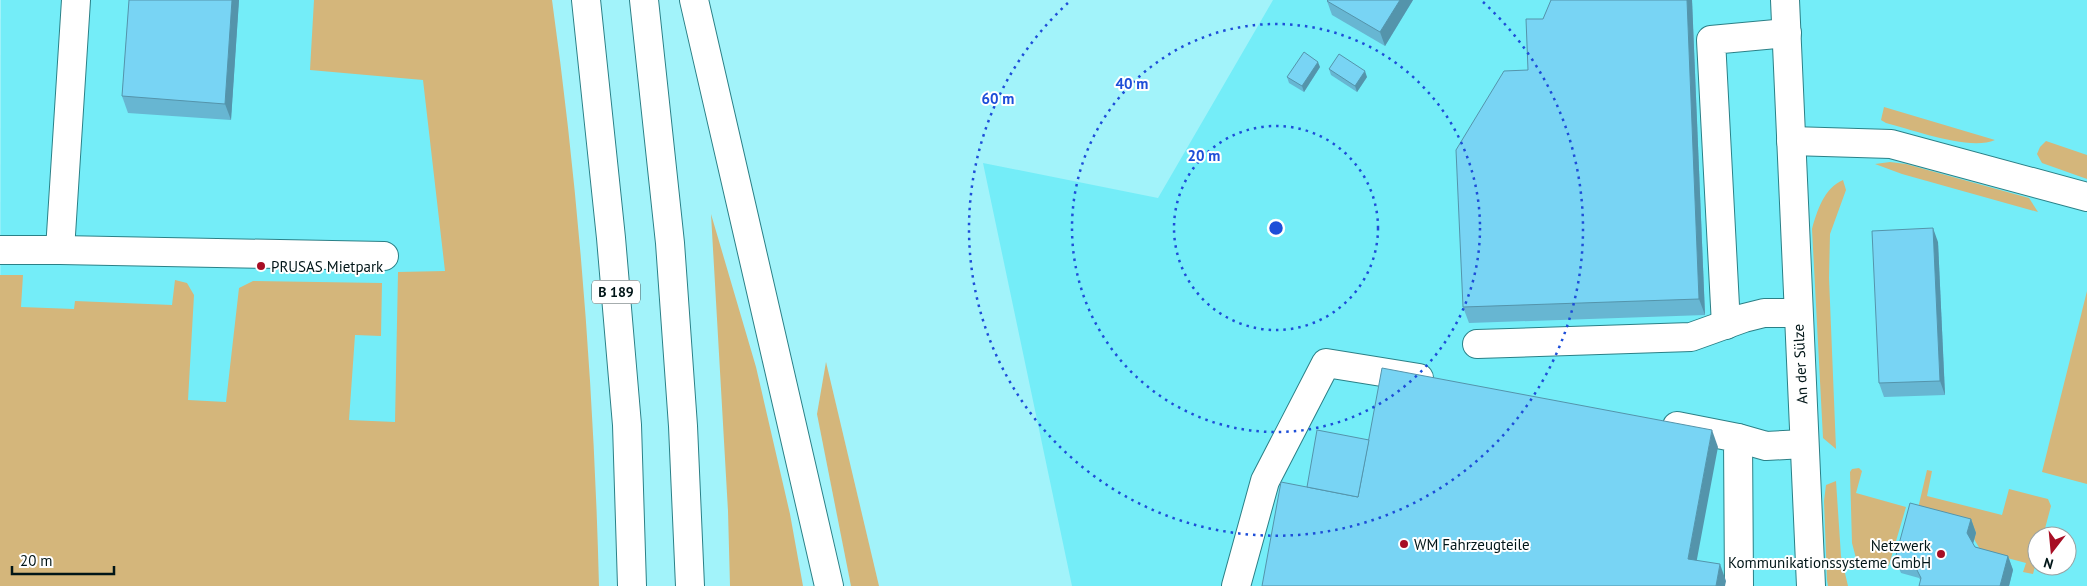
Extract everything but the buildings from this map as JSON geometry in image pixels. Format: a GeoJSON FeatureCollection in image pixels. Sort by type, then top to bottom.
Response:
{"type":"FeatureCollection","features":[{"type":"Feature","properties":{"kind":"main road"},"geometry":{"type":"LineString","coordinates":[[60,250],[76,0]]}},
{"type":"Feature","properties":{"kind":"main road","name":"B 189"},"geometry":{"type":"LineString","coordinates":[[586,0],[611,238],[627,425],[632,586]]}},
{"type":"Feature","properties":{"kind":"main road"},"geometry":{"type":"LineString","coordinates":[[644,0],[670,243],[683,426],[690,586]]}},
{"type":"Feature","properties":{"kind":"main road"},"geometry":{"type":"LineString","coordinates":[[694,0],[829,586]]}},
{"type":"Feature","properties":{"kind":"main road","name":"An der Sülze"},"geometry":{"type":"LineString","coordinates":[[1785,0],[1811,586]]}},
{"type":"Feature","properties":{"kind":"main road"},"geometry":{"type":"LineString","coordinates":[[1726,325],[1712,40],[1787,33]]}},
{"type":"Feature","properties":{"kind":"main road"},"geometry":{"type":"LineString","coordinates":[[1791,141],[1891,144],[2087,197]]}},
{"type":"Feature","properties":{"kind":"main road"},"geometry":{"type":"LineString","coordinates":[[0,250],[384,256]]}},
{"type":"Feature","properties":{"kind":"main road"},"geometry":{"type":"LineString","coordinates":[[1477,344],[1691,337],[1764,313],[1798,313]]}},
{"type":"Feature","properties":{"kind":"main road"},"geometry":{"type":"LineString","coordinates":[[1236,586],[1265,481],[1326,363],[1440,382]]}},
{"type":"Feature","properties":{"kind":"main road"},"geometry":{"type":"LineString","coordinates":[[1652,421],[1738,438],[1766,446],[1804,444]]}},
{"type":"Feature","properties":{"kind":"main road"},"geometry":{"type":"LineString","coordinates":[[1738,438],[1739,586]]}},
{"type":"Feature","properties":{"kind":"shaded area"},"geometry":{"type":"Polygon","coordinates":[[[1,0],[500,0],[548,562],[0,586],[1,0]]]}},
{"type":"Feature","properties":{"kind":"shaded area"},"geometry":{"type":"Polygon","coordinates":[[[314,0],[552,0],[570,146],[584,292],[597,513],[599,586],[0,586],[0,275],[23,275],[21,307],[74,309],[75,301],[172,305],[175,280],[187,283],[194,295],[188,400],[226,402],[239,288],[253,281],[382,283],[381,336],[355,335],[349,420],[395,422],[398,272],[445,271],[423,80],[310,70],[314,0]]]}},
{"type":"Feature","properties":{"kind":"shaded area"},"geometry":{"type":"Polygon","coordinates":[[[1273,0],[2087,0],[2087,586],[1072,586],[983,163],[1158,198],[1273,0]]]}},
{"type":"Feature","properties":{"kind":"shaded area"},"geometry":{"type":"Polygon","coordinates":[[[1884,107],[1995,140],[1984,143],[1956,141],[1886,123],[1881,120],[1884,107]]]}},
{"type":"Feature","properties":{"kind":"shaded area"},"geometry":{"type":"Polygon","coordinates":[[[2046,141],[2087,155],[2087,179],[2042,163],[2037,154],[2040,147],[2046,141]]]}},
{"type":"Feature","properties":{"kind":"shaded area"},"geometry":{"type":"Polygon","coordinates":[[[1890,162],[1906,164],[2029,198],[2038,212],[1902,174],[1875,164],[1890,162]]]}},
{"type":"Feature","properties":{"kind":"shaded area"},"geometry":{"type":"Polygon","coordinates":[[[1843,180],[1846,190],[1830,234],[1829,278],[1836,449],[1823,438],[1812,229],[1826,194],[1843,180]]]}},
{"type":"Feature","properties":{"kind":"shaded area"},"geometry":{"type":"Polygon","coordinates":[[[711,214],[756,367],[790,514],[803,586],[730,586],[728,511],[711,214]]]}},
{"type":"Feature","properties":{"kind":"shaded area"},"geometry":{"type":"Polygon","coordinates":[[[2087,291],[2087,484],[2042,472],[2087,291]]]}},
{"type":"Feature","properties":{"kind":"shaded area"},"geometry":{"type":"Polygon","coordinates":[[[826,362],[879,586],[851,586],[817,414],[826,362]]]}},
{"type":"Feature","properties":{"kind":"shaded area"},"geometry":{"type":"Polygon","coordinates":[[[1859,468],[1862,471],[1856,493],[1906,507],[1889,565],[1886,568],[1857,562],[1852,543],[1850,472],[1852,469],[1859,468]]]}},
{"type":"Feature","properties":{"kind":"shaded area"},"geometry":{"type":"Polygon","coordinates":[[[1927,470],[1932,471],[1927,496],[2002,515],[2009,489],[2048,499],[2051,506],[2046,526],[2027,526],[2027,573],[2023,572],[2026,563],[1981,551],[1974,539],[1916,517],[1927,470]]]}},
{"type":"Feature","properties":{"kind":"shaded area"},"geometry":{"type":"Polygon","coordinates":[[[1836,481],[1841,556],[1848,586],[1828,586],[1827,580],[1824,501],[1826,485],[1836,481]]]}},
{"type":"Feature","properties":{"kind":"place","name":"PRUSAS Mietpark"},"geometry":{"type":"Point","coordinates":[261,266]}},
{"type":"Feature","properties":{"kind":"place","name":"WM Fahrzeugteile"},"geometry":{"type":"Point","coordinates":[1404,544]}},
{"type":"Feature","properties":{"kind":"place","name":"Netzwerk Kommunikationssysteme GmbH"},"geometry":{"type":"Point","coordinates":[1941,554]}}]}
